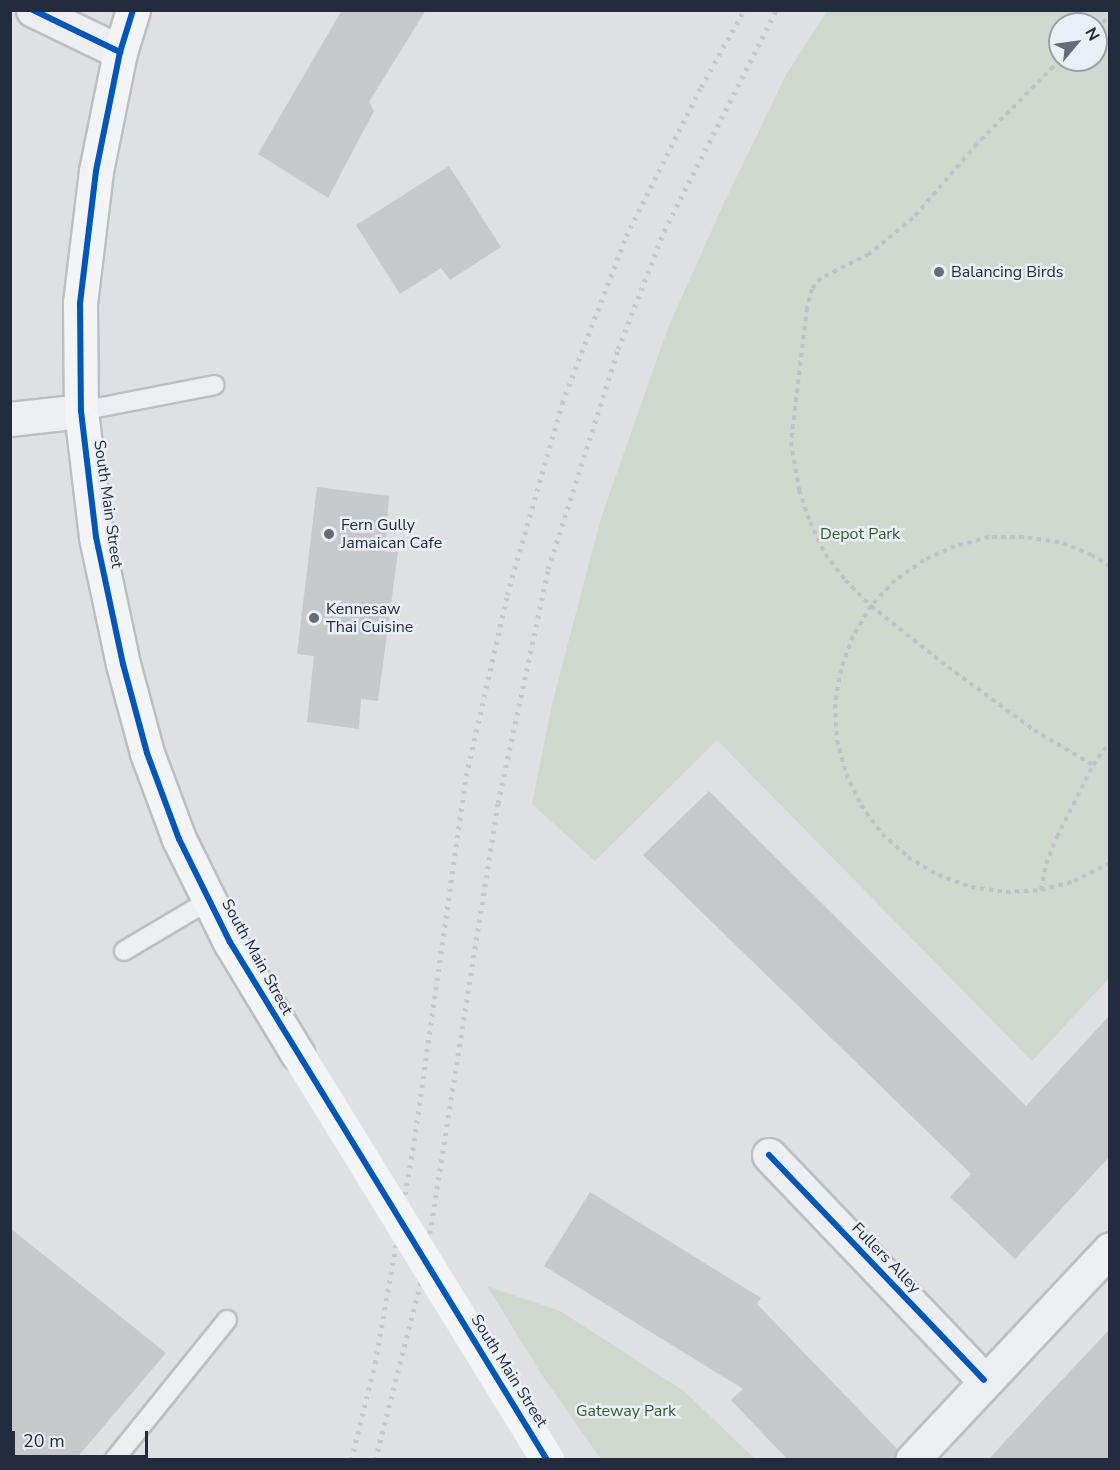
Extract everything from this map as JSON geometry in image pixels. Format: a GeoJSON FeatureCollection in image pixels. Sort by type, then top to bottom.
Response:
{"type":"FeatureCollection","features":[{"type":"Feature","properties":{"kind":"main road","name":"South Main Street"},"geometry":{"type":"LineString","coordinates":[[133,10],[120,52],[96,171],[80,303],[81,411],[96,537],[123,664],[147,753],[179,840],[230,942],[548,1460]]}},
{"type":"Feature","properties":{"kind":"street"},"geometry":{"type":"LineString","coordinates":[[33,10],[120,52]]}},
{"type":"Feature","properties":{"kind":"street"},"geometry":{"type":"LineString","coordinates":[[10,419],[81,411]]}},
{"type":"Feature","properties":{"kind":"street","name":"Fullers Alley"},"geometry":{"type":"LineString","coordinates":[[769,1155],[984,1380]]}},
{"type":"Feature","properties":{"kind":"street"},"geometry":{"type":"LineString","coordinates":[[912,1460],[984,1380],[1110,1249]]}},
{"type":"Feature","properties":{"kind":"lane"},"geometry":{"type":"LineString","coordinates":[[81,411],[215,385]]}},
{"type":"Feature","properties":{"kind":"lane"},"geometry":{"type":"LineString","coordinates":[[124,951],[210,900]]}},
{"type":"Feature","properties":{"kind":"lane"},"geometry":{"type":"LineString","coordinates":[[114,1460],[227,1320]]}},
{"type":"Feature","properties":{"kind":"path"},"geometry":{"type":"LineString","coordinates":[[1048,72],[977,144],[913,218],[869,254],[821,278],[812,289],[807,308],[791,442],[799,490],[825,554],[845,580],[871,606],[1034,730],[1093,765]]}},
{"type":"Feature","properties":{"kind":"path"},"geometry":{"type":"LineString","coordinates":[[1110,566],[1092,555],[1059,542],[1024,537],[989,537],[955,546],[924,560],[895,580],[871,606],[853,636],[841,669],[835,704],[837,740],[846,774],[861,805],[882,834],[908,858],[938,875],[971,887],[994,890],[1041,890],[1074,881],[1110,863]]}},
{"type":"Feature","properties":{"kind":"path"},"geometry":{"type":"LineString","coordinates":[[1041,890],[1046,864],[1057,837],[1093,765],[1110,742]]}},
{"type":"Feature","properties":{"kind":"green space","name":"Depot Park"},"geometry":{"type":"Polygon","coordinates":[[[827,11],[1109,11],[1109,978],[1032,1061],[717,740],[595,861],[532,804],[552,704],[601,518],[668,328],[724,203],[786,75],[827,11]]]}},
{"type":"Feature","properties":{"kind":"green space","name":"Gateway Park"},"geometry":{"type":"Polygon","coordinates":[[[487,1286],[560,1311],[684,1391],[755,1459],[601,1459],[544,1378],[487,1286]]]}},
{"type":"Feature","properties":{"kind":"building"},"geometry":{"type":"Polygon","coordinates":[[[342,10],[426,10],[369,102],[374,111],[328,198],[258,154],[342,10]]]}},
{"type":"Feature","properties":{"kind":"building"},"geometry":{"type":"Polygon","coordinates":[[[449,166],[501,247],[450,280],[441,268],[400,294],[356,225],[449,166]]]}},
{"type":"Feature","properties":{"kind":"building"},"geometry":{"type":"Polygon","coordinates":[[[317,487],[389,496],[385,552],[398,552],[378,701],[361,699],[359,729],[307,722],[314,656],[297,654],[317,487]]]}},
{"type":"Feature","properties":{"kind":"building"},"geometry":{"type":"Polygon","coordinates":[[[709,791],[1026,1106],[1110,1015],[1110,1156],[1015,1259],[950,1197],[971,1174],[643,855],[709,791]]]}},
{"type":"Feature","properties":{"kind":"building"},"geometry":{"type":"Polygon","coordinates":[[[590,1192],[761,1298],[757,1304],[897,1449],[894,1460],[788,1460],[731,1400],[743,1389],[544,1266],[590,1192]]]}},
{"type":"Feature","properties":{"kind":"building"},"geometry":{"type":"Polygon","coordinates":[[[10,1228],[166,1353],[75,1460],[10,1460],[10,1228]]]}},
{"type":"Feature","properties":{"kind":"building"},"geometry":{"type":"Polygon","coordinates":[[[1110,1329],[1110,1460],[988,1460],[1044,1399],[1110,1329]]]}},
{"type":"Feature","properties":{"kind":"railway"},"geometry":{"type":"LineString","coordinates":[[351,1460],[375,1363],[414,1141],[466,776],[507,595],[562,403],[626,236],[701,87],[744,10]]}},
{"type":"Feature","properties":{"kind":"railway"},"geometry":{"type":"LineString","coordinates":[[375,1460],[424,1269],[498,803],[548,569],[618,349],[664,231],[776,10]]}},
{"type":"Feature","properties":{"kind":"cycle path"},"geometry":{"type":"LineString","coordinates":[[33,10],[120,52]]}},
{"type":"Feature","properties":{"kind":"cycle path"},"geometry":{"type":"LineString","coordinates":[[133,10],[120,52],[96,171],[80,303],[81,411],[96,537],[123,664],[147,753],[179,839],[230,942],[547,1460]]}},
{"type":"Feature","properties":{"kind":"cycle path"},"geometry":{"type":"LineString","coordinates":[[769,1155],[984,1380]]}},
{"type":"Feature","properties":{"kind":"place","name":"Balancing Birds"},"geometry":{"type":"Point","coordinates":[939,272]}},
{"type":"Feature","properties":{"kind":"place","name":"Fern Gully Jamaican Cafe"},"geometry":{"type":"Point","coordinates":[329,534]}},
{"type":"Feature","properties":{"kind":"place","name":"Kennesaw Thai Cuisine"},"geometry":{"type":"Point","coordinates":[314,618]}}]}
